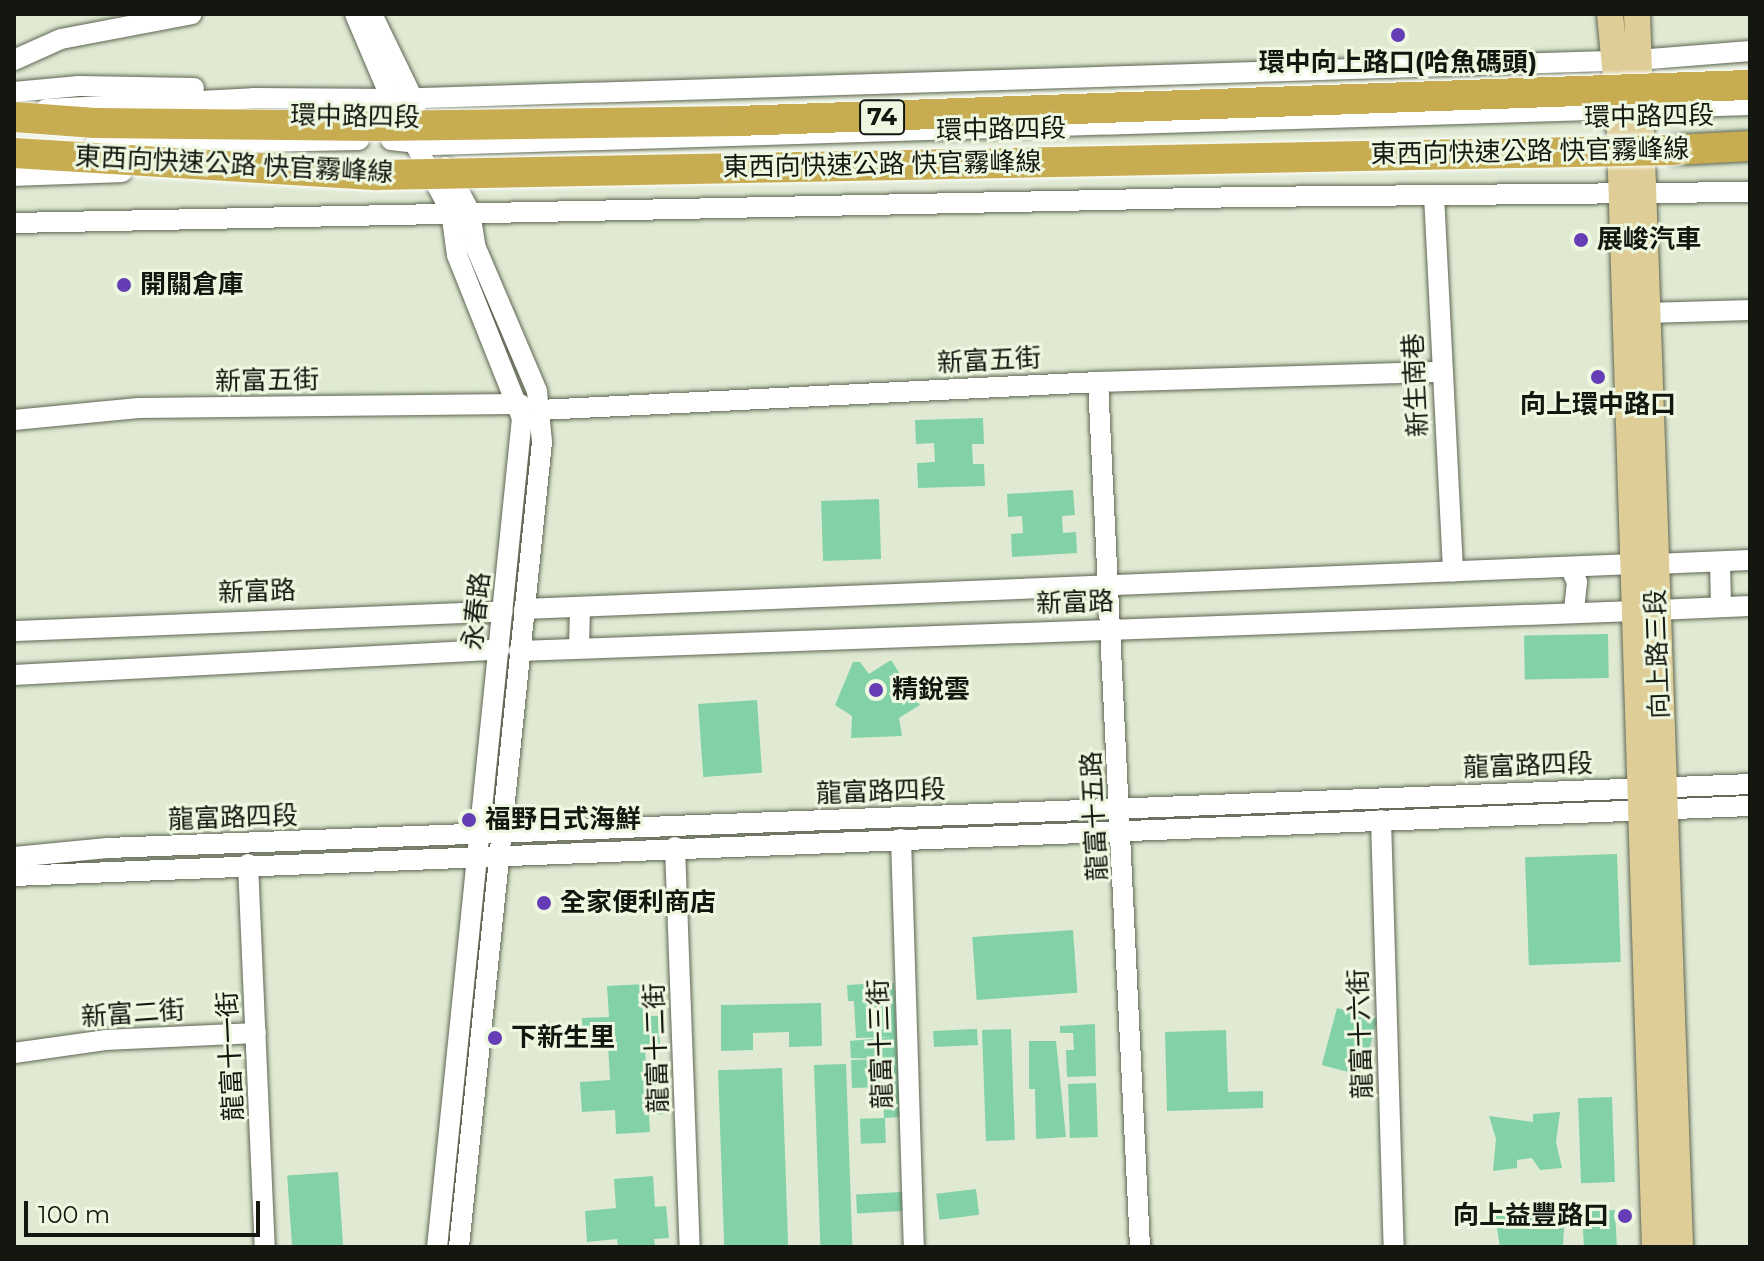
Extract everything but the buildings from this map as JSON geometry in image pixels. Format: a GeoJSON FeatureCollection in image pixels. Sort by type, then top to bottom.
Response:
{"type":"FeatureCollection","features":[{"type":"Feature","properties":{"kind":"highway","name":"東西向快速公路 快官霧峰線"},"geometry":{"type":"LineString","coordinates":[[14,114],[95,123],[361,126],[737,121],[1750,85]]}},
{"type":"Feature","properties":{"kind":"highway","name":"東西向快速公路 快官霧峰線"},"geometry":{"type":"LineString","coordinates":[[14,153],[377,175],[1750,146]]}},
{"type":"Feature","properties":{"kind":"main road","name":"向上路三段"},"geometry":{"type":"LineString","coordinates":[[1610,14],[1611,61],[1629,109]]}},
{"type":"Feature","properties":{"kind":"main road","name":"向上路三段"},"geometry":{"type":"LineString","coordinates":[[1637,14],[1638,60],[1629,109],[1629,144],[1652,799],[1655,1247]]}},
{"type":"Feature","properties":{"kind":"main road","name":"向上路三段"},"geometry":{"type":"LineString","coordinates":[[1632,193],[1647,313],[1644,564]]}},
{"type":"Feature","properties":{"kind":"main road","name":"向上路三段"},"geometry":{"type":"LineString","coordinates":[[1652,799],[1680,1247]]}},
{"type":"Feature","properties":{"kind":"street"},"geometry":{"type":"LineString","coordinates":[[14,60],[75,35],[192,14]]}},
{"type":"Feature","properties":{"kind":"street"},"geometry":{"type":"LineString","coordinates":[[355,14],[391,99],[414,139]]}},
{"type":"Feature","properties":{"kind":"street","name":"永春路"},"geometry":{"type":"LineString","coordinates":[[372,14],[412,97],[429,152],[460,212],[537,391],[530,407],[523,445],[503,611],[509,650]]}},
{"type":"Feature","properties":{"kind":"street"},"geometry":{"type":"LineString","coordinates":[[1603,14],[1611,61]]}},
{"type":"Feature","properties":{"kind":"street"},"geometry":{"type":"LineString","coordinates":[[1638,60],[1644,14]]}},
{"type":"Feature","properties":{"kind":"street","name":"環中路四段"},"geometry":{"type":"LineString","coordinates":[[14,114],[253,98],[391,99],[1611,61],[1750,51]]}},
{"type":"Feature","properties":{"kind":"street","name":"環中路四段"},"geometry":{"type":"LineString","coordinates":[[14,92],[79,86],[196,88],[253,98]]}},
{"type":"Feature","properties":{"kind":"street","name":"環中路四段"},"geometry":{"type":"LineString","coordinates":[[14,176],[429,152],[1750,105]]}},
{"type":"Feature","properties":{"kind":"street","name":"環中路四段"},"geometry":{"type":"LineString","coordinates":[[14,147],[414,139],[429,152]]}},
{"type":"Feature","properties":{"kind":"street","name":"環中路四段"},"geometry":{"type":"LineString","coordinates":[[446,167],[1629,144],[1750,146]]}},
{"type":"Feature","properties":{"kind":"street","name":"永春路"},"geometry":{"type":"LineString","coordinates":[[429,152],[446,167],[460,212]]}},
{"type":"Feature","properties":{"kind":"street"},"geometry":{"type":"LineString","coordinates":[[14,223],[460,212],[1750,192]]}},
{"type":"Feature","properties":{"kind":"street","name":"新生南巷"},"geometry":{"type":"LineString","coordinates":[[1434,195],[1453,572]]}},
{"type":"Feature","properties":{"kind":"street"},"geometry":{"type":"LineString","coordinates":[[1647,313],[1750,310]]}},
{"type":"Feature","properties":{"kind":"street","name":"新富五街"},"geometry":{"type":"LineString","coordinates":[[14,420],[138,408],[530,407],[1098,382],[1441,372]]}},
{"type":"Feature","properties":{"kind":"street","name":"龍富十五路"},"geometry":{"type":"LineString","coordinates":[[1098,382],[1140,1247]]}},
{"type":"Feature","properties":{"kind":"street","name":"永春路"},"geometry":{"type":"LineString","coordinates":[[437,1247],[509,650],[524,609],[542,442],[530,407]]}},
{"type":"Feature","properties":{"kind":"street","name":"新富路"},"geometry":{"type":"LineString","coordinates":[[524,609],[1750,560]]}},
{"type":"Feature","properties":{"kind":"street"},"geometry":{"type":"LineString","coordinates":[[1720,562],[1721,607]]}},
{"type":"Feature","properties":{"kind":"street"},"geometry":{"type":"LineString","coordinates":[[1570,567],[1577,582],[1574,613]]}},
{"type":"Feature","properties":{"kind":"street","name":"新富路"},"geometry":{"type":"LineString","coordinates":[[14,675],[509,650],[1750,606]]}},
{"type":"Feature","properties":{"kind":"street"},"geometry":{"type":"LineString","coordinates":[[579,648],[580,607]]}},
{"type":"Feature","properties":{"kind":"street","name":"新富路"},"geometry":{"type":"LineString","coordinates":[[14,631],[503,611]]}},
{"type":"Feature","properties":{"kind":"street","name":"龍富路四段"},"geometry":{"type":"LineString","coordinates":[[14,857],[488,844],[675,847],[1381,820],[1652,799],[1750,784]]}},
{"type":"Feature","properties":{"kind":"street","name":"龍富路四段"},"geometry":{"type":"LineString","coordinates":[[14,876],[248,864],[488,844],[1121,808],[1652,799],[1750,806]]}},
{"type":"Feature","properties":{"kind":"street","name":"龍富十六街"},"geometry":{"type":"LineString","coordinates":[[1381,820],[1394,1247]]}},
{"type":"Feature","properties":{"kind":"street","name":"龍富十三街"},"geometry":{"type":"LineString","coordinates":[[901,839],[914,1247]]}},
{"type":"Feature","properties":{"kind":"street","name":"永春路"},"geometry":{"type":"LineString","coordinates":[[459,1247],[488,844]]}},
{"type":"Feature","properties":{"kind":"street","name":"龍富十二街"},"geometry":{"type":"LineString","coordinates":[[675,847],[690,1247]]}},
{"type":"Feature","properties":{"kind":"street","name":"龍富十一街"},"geometry":{"type":"LineString","coordinates":[[248,864],[265,1247]]}},
{"type":"Feature","properties":{"kind":"street","name":"新富二街"},"geometry":{"type":"LineString","coordinates":[[14,1053],[105,1040],[256,1033]]}},
{"type":"Feature","properties":{"kind":"place","name":"環中向上路口(哈魚碼頭)"},"geometry":{"type":"Point","coordinates":[1398,35]}},
{"type":"Feature","properties":{"kind":"place","name":"展峻汽車"},"geometry":{"type":"Point","coordinates":[1581,240]}},
{"type":"Feature","properties":{"kind":"place","name":"開關倉庫"},"geometry":{"type":"Point","coordinates":[124,285]}},
{"type":"Feature","properties":{"kind":"place","name":"向上環中路口"},"geometry":{"type":"Point","coordinates":[1598,377]}},
{"type":"Feature","properties":{"kind":"place","name":"精銳雲"},"geometry":{"type":"Point","coordinates":[876,690]}},
{"type":"Feature","properties":{"kind":"place","name":"福野日式海鮮"},"geometry":{"type":"Point","coordinates":[469,820]}},
{"type":"Feature","properties":{"kind":"place","name":"全家便利商店"},"geometry":{"type":"Point","coordinates":[544,903]}},
{"type":"Feature","properties":{"kind":"place","name":"下新生里"},"geometry":{"type":"Point","coordinates":[495,1038]}},
{"type":"Feature","properties":{"kind":"place","name":"向上益豐路口"},"geometry":{"type":"Point","coordinates":[1625,1216]}}]}
